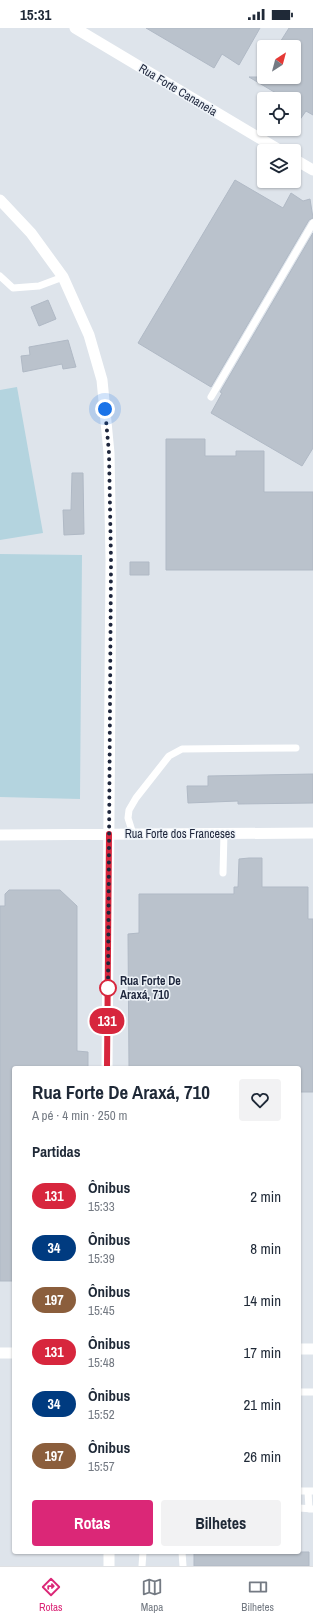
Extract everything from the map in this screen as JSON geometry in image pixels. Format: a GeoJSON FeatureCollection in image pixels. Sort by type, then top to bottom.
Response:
{"type":"FeatureCollection","features":[{"type":"Feature","properties":{"kind":"street","name":"Rua Forte Cananeia"},"geometry":{"type":"LineString","coordinates":[[75,28],[269,144]]}},
{"type":"Feature","properties":{"kind":"street"},"geometry":{"type":"LineString","coordinates":[[301,163],[313,170]]}},
{"type":"Feature","properties":{"kind":"street"},"geometry":{"type":"LineString","coordinates":[[0,200],[32,233],[63,277],[89,335],[102,380],[108,446],[111,561],[107,1066]]}},
{"type":"Feature","properties":{"kind":"street","name":"Rua Forte dos Franceses"},"geometry":{"type":"LineString","coordinates":[[0,835],[313,833]]}},
{"type":"Feature","properties":{"kind":"street"},"geometry":{"type":"LineString","coordinates":[[301,1349],[313,1349]]}},
{"type":"Feature","properties":{"kind":"street"},"geometry":{"type":"LineString","coordinates":[[0,1353],[12,1353]]}},
{"type":"Feature","properties":{"kind":"street"},"geometry":{"type":"LineString","coordinates":[[109,1554],[109,1566]]}},
{"type":"Feature","properties":{"kind":"lane"},"geometry":{"type":"LineString","coordinates":[[211,397],[313,223]]}},
{"type":"Feature","properties":{"kind":"lane"},"geometry":{"type":"LineString","coordinates":[[0,276],[13,288],[39,286],[63,277]]}},
{"type":"Feature","properties":{"kind":"lane"},"geometry":{"type":"LineString","coordinates":[[133,834],[128,818],[129,810],[136,798],[169,756],[182,749],[296,748]]}},
{"type":"Feature","properties":{"kind":"lane"},"geometry":{"type":"LineString","coordinates":[[223,873],[224,833]]}},
{"type":"Feature","properties":{"kind":"lane"},"geometry":{"type":"LineString","coordinates":[[301,1392],[313,1392]]}},
{"type":"Feature","properties":{"kind":"lane"},"geometry":{"type":"LineString","coordinates":[[301,1508],[311,1509],[311,1491]]}},
{"type":"Feature","properties":{"kind":"lane"},"geometry":{"type":"LineString","coordinates":[[142,1566],[143,1554]]}},
{"type":"Feature","properties":{"kind":"lane"},"geometry":{"type":"LineString","coordinates":[[182,1554],[183,1566]]}},
{"type":"Feature","properties":{"kind":"shaded area"},"geometry":{"type":"Polygon","coordinates":[[[17,387],[43,533],[0,540],[0,390],[17,387]]]}},
{"type":"Feature","properties":{"kind":"shaded area"},"geometry":{"type":"Polygon","coordinates":[[[0,554],[82,555],[80,799],[0,797],[0,554]]]}},
{"type":"Feature","properties":{"kind":"building"},"geometry":{"type":"Polygon","coordinates":[[[146,28],[260,28],[239,65],[222,54],[214,68],[146,28]]]}},
{"type":"Feature","properties":{"kind":"building"},"geometry":{"type":"Polygon","coordinates":[[[289,28],[313,28],[313,115],[306,111],[301,118],[301,92],[274,92],[261,84],[301,84],[301,40],[281,40],[289,28]]]}},
{"type":"Feature","properties":{"kind":"building"},"geometry":{"type":"Polygon","coordinates":[[[249,77],[257,77],[257,82],[249,77]]]}},
{"type":"Feature","properties":{"kind":"building"},"geometry":{"type":"Polygon","coordinates":[[[235,180],[283,208],[291,193],[303,201],[310,199],[313,218],[309,220],[211,387],[138,343],[235,180]]]}},
{"type":"Feature","properties":{"kind":"building"},"geometry":{"type":"Polygon","coordinates":[[[313,233],[313,448],[302,466],[211,413],[222,393],[220,392],[313,233]]]}},
{"type":"Feature","properties":{"kind":"building"},"geometry":{"type":"Polygon","coordinates":[[[48,300],[56,319],[39,326],[31,307],[48,300]]]}},
{"type":"Feature","properties":{"kind":"building"},"geometry":{"type":"Polygon","coordinates":[[[68,340],[76,367],[63,369],[62,364],[23,372],[21,356],[30,355],[29,347],[68,340]]]}},
{"type":"Feature","properties":{"kind":"building"},"geometry":{"type":"Polygon","coordinates":[[[166,439],[205,439],[205,456],[236,456],[236,451],[264,451],[264,492],[313,492],[313,570],[166,570],[166,439]]]}},
{"type":"Feature","properties":{"kind":"building"},"geometry":{"type":"Polygon","coordinates":[[[72,473],[83,473],[84,534],[64,535],[63,510],[71,510],[72,473]]]}},
{"type":"Feature","properties":{"kind":"building"},"geometry":{"type":"Polygon","coordinates":[[[130,562],[149,562],[149,575],[130,575],[130,562]]]}},
{"type":"Feature","properties":{"kind":"building"},"geometry":{"type":"Polygon","coordinates":[[[313,774],[313,803],[238,804],[238,801],[188,803],[187,786],[208,786],[208,776],[313,774]]]}},
{"type":"Feature","properties":{"kind":"building"},"geometry":{"type":"Polygon","coordinates":[[[262,858],[262,887],[308,887],[308,919],[313,919],[313,1092],[301,1092],[301,1066],[129,1066],[128,934],[139,933],[139,894],[234,894],[234,887],[238,887],[239,859],[262,858]]]}},
{"type":"Feature","properties":{"kind":"building"},"geometry":{"type":"Polygon","coordinates":[[[9,890],[60,890],[77,906],[77,1051],[88,1052],[88,1066],[12,1066],[12,1281],[0,1281],[0,906],[5,906],[5,894],[9,890]]]}},
{"type":"Feature","properties":{"kind":"building"},"geometry":{"type":"Polygon","coordinates":[[[301,1552],[309,1552],[309,1566],[194,1566],[194,1554],[301,1554],[301,1552]]]}},
{"type":"Feature","properties":{"kind":"bus line","name":"131"},"geometry":{"type":"LineString","coordinates":[[107,1066],[109,834]]}},
{"type":"Feature","properties":{"kind":"place","name":"Rua Forte De Araxá, 710"},"geometry":{"type":"Point","coordinates":[108,988]}},
{"type":"Feature","properties":{"kind":"route"},"geometry":{"type":"LineString","coordinates":[[105,409],[109,453],[111,561],[108,990],[108,988]]}}]}
